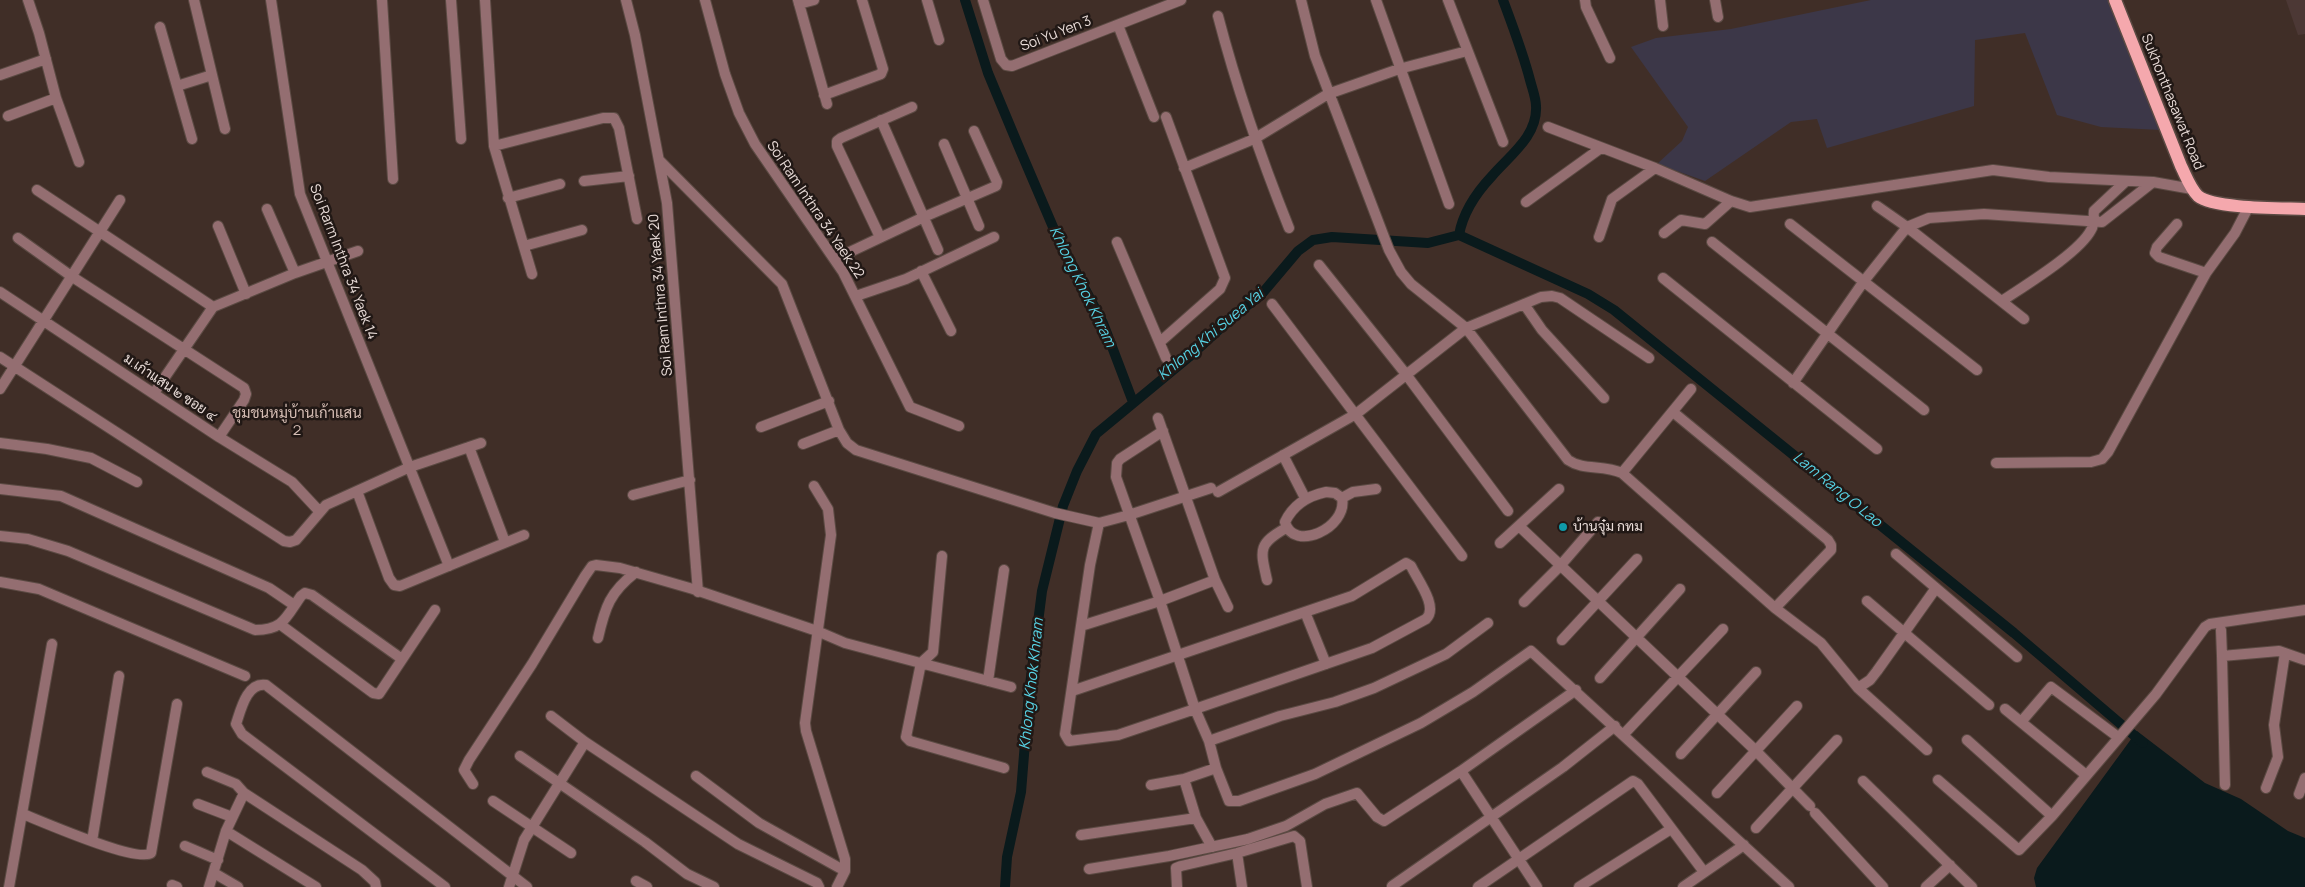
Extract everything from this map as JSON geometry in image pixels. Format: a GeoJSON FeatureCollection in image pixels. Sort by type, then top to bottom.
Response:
{"type":"FeatureCollection","features":[{"type":"Feature","properties":{"kind":"main road","name":"Sukhonthasawat Road"},"geometry":{"type":"LineString","coordinates":[[2115,0],[2181,166],[2192,189],[2199,197],[2220,204],[2305,209]]}},
{"type":"Feature","properties":{"kind":"street"},"geometry":{"type":"LineString","coordinates":[[28,0],[40,33],[56,98],[80,162]]}},
{"type":"Feature","properties":{"kind":"street"},"geometry":{"type":"LineString","coordinates":[[194,0],[225,129]]}},
{"type":"Feature","properties":{"kind":"street","name":"Soi Rarm Inthra 34 Yaek 14"},"geometry":{"type":"LineString","coordinates":[[271,0],[300,194],[449,566]]}},
{"type":"Feature","properties":{"kind":"street"},"geometry":{"type":"LineString","coordinates":[[382,0],[393,179]]}},
{"type":"Feature","properties":{"kind":"street"},"geometry":{"type":"LineString","coordinates":[[451,0],[461,139]]}},
{"type":"Feature","properties":{"kind":"street"},"geometry":{"type":"LineString","coordinates":[[485,0],[494,146],[532,274]]}},
{"type":"Feature","properties":{"kind":"street","name":"Soi Ram Inthra 34 Yaek 20"},"geometry":{"type":"LineString","coordinates":[[626,0],[660,161],[667,204],[698,592]]}},
{"type":"Feature","properties":{"kind":"street","name":"Soi Ram Inthra 34 Yaek 22"},"geometry":{"type":"LineString","coordinates":[[705,0],[725,74],[739,112],[755,144],[835,259],[856,296],[910,407],[959,426]]}},
{"type":"Feature","properties":{"kind":"street"},"geometry":{"type":"LineString","coordinates":[[814,0],[799,2],[826,100],[881,74],[883,69],[862,0]]}},
{"type":"Feature","properties":{"kind":"street"},"geometry":{"type":"LineString","coordinates":[[927,0],[939,40]]}},
{"type":"Feature","properties":{"kind":"street","name":"Soi Yu Yen 3"},"geometry":{"type":"LineString","coordinates":[[983,0],[1001,59],[1006,65],[1012,66],[1181,0]]}},
{"type":"Feature","properties":{"kind":"street"},"geometry":{"type":"LineString","coordinates":[[1301,0],[1314,56],[1328,94],[1389,250],[1401,272],[1411,284],[1466,328],[1568,460],[1577,466],[1602,466],[1622,473],[1775,608],[1821,643],[1858,688],[1927,750]]}},
{"type":"Feature","properties":{"kind":"street"},"geometry":{"type":"LineString","coordinates":[[1376,0],[1449,204]]}},
{"type":"Feature","properties":{"kind":"street"},"geometry":{"type":"LineString","coordinates":[[1448,0],[1466,51],[1503,142]]}},
{"type":"Feature","properties":{"kind":"street"},"geometry":{"type":"LineString","coordinates":[[1585,0],[1586,7],[1610,58]]}},
{"type":"Feature","properties":{"kind":"street"},"geometry":{"type":"LineString","coordinates":[[1660,0],[1663,26]]}},
{"type":"Feature","properties":{"kind":"street"},"geometry":{"type":"LineString","coordinates":[[1715,0],[1718,16]]}},
{"type":"Feature","properties":{"kind":"street"},"geometry":{"type":"LineString","coordinates":[[1218,16],[1234,78],[1254,139],[1289,228]]}},
{"type":"Feature","properties":{"kind":"street"},"geometry":{"type":"LineString","coordinates":[[1118,25],[1154,116]]}},
{"type":"Feature","properties":{"kind":"street"},"geometry":{"type":"LineString","coordinates":[[160,27],[192,139]]}},
{"type":"Feature","properties":{"kind":"street"},"geometry":{"type":"LineString","coordinates":[[1184,168],[1254,139],[1328,94],[1399,68],[1466,51]]}},
{"type":"Feature","properties":{"kind":"street"},"geometry":{"type":"LineString","coordinates":[[0,75],[46,60]]}},
{"type":"Feature","properties":{"kind":"street"},"geometry":{"type":"LineString","coordinates":[[177,86],[212,75]]}},
{"type":"Feature","properties":{"kind":"street"},"geometry":{"type":"LineString","coordinates":[[8,116],[56,98]]}},
{"type":"Feature","properties":{"kind":"street"},"geometry":{"type":"LineString","coordinates":[[880,237],[837,146],[837,141],[912,107]]}},
{"type":"Feature","properties":{"kind":"street"},"geometry":{"type":"LineString","coordinates":[[494,146],[609,117],[614,118],[619,128],[637,219]]}},
{"type":"Feature","properties":{"kind":"street"},"geometry":{"type":"LineString","coordinates":[[1160,342],[1220,290],[1225,278],[1166,118]]}},
{"type":"Feature","properties":{"kind":"street"},"geometry":{"type":"LineString","coordinates":[[881,120],[938,250]]}},
{"type":"Feature","properties":{"kind":"street"},"geometry":{"type":"LineString","coordinates":[[1548,127],[1655,168],[1744,206],[1756,206],[1993,170],[2050,177],[2153,182],[2192,189]]}},
{"type":"Feature","properties":{"kind":"street"},"geometry":{"type":"LineString","coordinates":[[835,259],[924,217],[995,187],[997,183],[974,131]]}},
{"type":"Feature","properties":{"kind":"street"},"geometry":{"type":"LineString","coordinates":[[944,144],[979,226]]}},
{"type":"Feature","properties":{"kind":"street"},"geometry":{"type":"LineString","coordinates":[[1526,202],[1601,148]]}},
{"type":"Feature","properties":{"kind":"street"},"geometry":{"type":"LineString","coordinates":[[660,161],[782,284],[839,430],[847,443],[856,450],[1060,514],[1099,523],[1129,515],[1186,495],[1214,490],[1283,456],[1356,414],[1405,373],[1466,328],[1546,296],[1560,298],[1649,358]]}},
{"type":"Feature","properties":{"kind":"street"},"geometry":{"type":"LineString","coordinates":[[1599,237],[1612,199],[1655,168]]}},
{"type":"Feature","properties":{"kind":"street"},"geometry":{"type":"LineString","coordinates":[[584,181],[629,176]]}},
{"type":"Feature","properties":{"kind":"street"},"geometry":{"type":"LineString","coordinates":[[2002,301],[2042,275],[2087,236],[2094,222],[2094,211],[2126,181]]}},
{"type":"Feature","properties":{"kind":"street"},"geometry":{"type":"LineString","coordinates":[[1793,383],[1829,334],[1864,281],[1907,226],[1929,218],[1984,214],[2094,222],[2103,221],[2153,182]]}},
{"type":"Feature","properties":{"kind":"street"},"geometry":{"type":"LineString","coordinates":[[508,198],[560,184]]}},
{"type":"Feature","properties":{"kind":"street"},"geometry":{"type":"LineString","coordinates":[[37,190],[213,307]]}},
{"type":"Feature","properties":{"kind":"street"},"geometry":{"type":"LineString","coordinates":[[0,389],[120,200]]}},
{"type":"Feature","properties":{"kind":"street"},"geometry":{"type":"LineString","coordinates":[[1664,233],[1681,220],[1705,224],[1731,201]]}},
{"type":"Feature","properties":{"kind":"street"},"geometry":{"type":"LineString","coordinates":[[1877,206],[1907,226],[2024,319]]}},
{"type":"Feature","properties":{"kind":"street"},"geometry":{"type":"LineString","coordinates":[[1996,463],[2092,462],[2102,459],[2108,452],[2206,273],[2235,233],[2249,206]]}},
{"type":"Feature","properties":{"kind":"street"},"geometry":{"type":"LineString","coordinates":[[267,209],[295,273]]}},
{"type":"Feature","properties":{"kind":"street"},"geometry":{"type":"LineString","coordinates":[[1790,224],[1977,370]]}},
{"type":"Feature","properties":{"kind":"street"},"geometry":{"type":"LineString","coordinates":[[2177,224],[2157,247],[2155,254],[2206,273]]}},
{"type":"Feature","properties":{"kind":"street"},"geometry":{"type":"LineString","coordinates":[[218,226],[246,294]]}},
{"type":"Feature","properties":{"kind":"street"},"geometry":{"type":"LineString","coordinates":[[524,246],[582,230]]}},
{"type":"Feature","properties":{"kind":"street"},"geometry":{"type":"LineString","coordinates":[[856,296],[906,279],[994,237]]}},
{"type":"Feature","properties":{"kind":"street"},"geometry":{"type":"LineString","coordinates":[[18,238],[71,276],[244,388],[246,394],[244,400],[219,436]]}},
{"type":"Feature","properties":{"kind":"street"},"geometry":{"type":"LineString","coordinates":[[1117,242],[1166,358]]}},
{"type":"Feature","properties":{"kind":"street"},"geometry":{"type":"LineString","coordinates":[[1712,242],[1924,410]]}},
{"type":"Feature","properties":{"kind":"street"},"geometry":{"type":"LineString","coordinates":[[154,393],[213,307],[295,273],[358,251]]}},
{"type":"Feature","properties":{"kind":"street"},"geometry":{"type":"LineString","coordinates":[[1319,265],[1405,373],[1508,510]]}},
{"type":"Feature","properties":{"kind":"street"},"geometry":{"type":"LineString","coordinates":[[921,271],[952,331]]}},
{"type":"Feature","properties":{"kind":"street"},"geometry":{"type":"LineString","coordinates":[[1663,278],[1877,449]]}},
{"type":"Feature","properties":{"kind":"street","name":"ม.เก้าแสน ๒ ซอย ๔"},"geometry":{"type":"LineString","coordinates":[[0,292],[292,482],[320,512]]}},
{"type":"Feature","properties":{"kind":"street"},"geometry":{"type":"LineString","coordinates":[[1272,304],[1462,556]]}},
{"type":"Feature","properties":{"kind":"street"},"geometry":{"type":"LineString","coordinates":[[1524,304],[1542,330],[1604,398]]}},
{"type":"Feature","properties":{"kind":"street"},"geometry":{"type":"LineString","coordinates":[[0,357],[284,541],[296,540],[326,505],[410,467],[481,443]]}},
{"type":"Feature","properties":{"kind":"street"},"geometry":{"type":"LineString","coordinates":[[1622,473],[1691,389]]}},
{"type":"Feature","properties":{"kind":"street"},"geometry":{"type":"LineString","coordinates":[[761,427],[829,401]]}},
{"type":"Feature","properties":{"kind":"street"},"geometry":{"type":"LineString","coordinates":[[1674,412],[1828,540],[1831,545],[1831,550],[1775,608]]}},
{"type":"Feature","properties":{"kind":"street"},"geometry":{"type":"LineString","coordinates":[[1158,418],[1215,580],[1228,607]]}},
{"type":"Feature","properties":{"kind":"street"},"geometry":{"type":"LineString","coordinates":[[803,444],[839,430]]}},
{"type":"Feature","properties":{"kind":"street"},"geometry":{"type":"LineString","coordinates":[[1163,431],[1125,455],[1117,463],[1116,477],[1160,601],[1195,709],[1209,741],[1226,798],[1231,802],[1315,774],[1421,722],[1472,692],[1529,651],[1534,652],[1576,690],[1789,887]]}},
{"type":"Feature","properties":{"kind":"street"},"geometry":{"type":"LineString","coordinates":[[0,443],[47,449],[91,458],[137,482]]}},
{"type":"Feature","properties":{"kind":"street"},"geometry":{"type":"LineString","coordinates":[[469,447],[505,542]]}},
{"type":"Feature","properties":{"kind":"street"},"geometry":{"type":"LineString","coordinates":[[1283,456],[1305,498]]}},
{"type":"Feature","properties":{"kind":"street"},"geometry":{"type":"LineString","coordinates":[[633,495],[690,480]]}},
{"type":"Feature","properties":{"kind":"street"},"geometry":{"type":"LineString","coordinates":[[814,486],[828,509],[831,521],[831,535],[817,631],[806,732],[845,859],[845,871],[837,887]]}},
{"type":"Feature","properties":{"kind":"street"},"geometry":{"type":"LineString","coordinates":[[0,489],[61,496],[269,588],[294,605]]}},
{"type":"Feature","properties":{"kind":"street"},"geometry":{"type":"LineString","coordinates":[[1342,498],[1353,492],[1376,489]]}},
{"type":"Feature","properties":{"kind":"street"},"geometry":{"type":"LineString","coordinates":[[1500,542],[1559,489]]}},
{"type":"Feature","properties":{"kind":"street"},"geometry":{"type":"LineString","coordinates":[[357,491],[389,578],[394,585],[400,586],[524,535]]}},
{"type":"Feature","properties":{"kind":"street"},"geometry":{"type":"LineString","coordinates":[[1326,492],[1335,493],[1342,498],[1343,506],[1340,517],[1323,531],[1299,537],[1291,533],[1286,528],[1285,522],[1289,514],[1305,498],[1326,492]]}},
{"type":"Feature","properties":{"kind":"street"},"geometry":{"type":"LineString","coordinates":[[1524,602],[1560,566],[1598,522]]}},
{"type":"Feature","properties":{"kind":"street"},"geometry":{"type":"LineString","coordinates":[[1072,691],[1352,596],[1406,563],[1411,566],[1431,605],[1430,614],[1426,619],[1372,648],[1118,735],[1072,742],[1067,739],[1066,734],[1081,626],[1099,523]]}},
{"type":"Feature","properties":{"kind":"street"},"geometry":{"type":"LineString","coordinates":[[1519,526],[1755,750],[1813,809],[1883,887]]}},
{"type":"Feature","properties":{"kind":"street"},"geometry":{"type":"LineString","coordinates":[[1267,580],[1262,559],[1263,548],[1266,540],[1286,528]]}},
{"type":"Feature","properties":{"kind":"street"},"geometry":{"type":"LineString","coordinates":[[0,536],[28,539],[68,551],[255,630],[265,630],[281,625],[301,596],[305,593],[312,595],[402,659]]}},
{"type":"Feature","properties":{"kind":"street"},"geometry":{"type":"LineString","coordinates":[[1896,554],[2017,657]]}},
{"type":"Feature","properties":{"kind":"street"},"geometry":{"type":"LineString","coordinates":[[942,556],[933,652],[921,663],[906,731],[907,739],[1004,768]]}},
{"type":"Feature","properties":{"kind":"street"},"geometry":{"type":"LineString","coordinates":[[1562,640],[1636,559]]}},
{"type":"Feature","properties":{"kind":"street"},"geometry":{"type":"LineString","coordinates":[[473,784],[464,770],[468,760],[592,566],[600,564],[636,572],[817,631],[845,643],[1011,686]]}},
{"type":"Feature","properties":{"kind":"street"},"geometry":{"type":"LineString","coordinates":[[988,681],[1004,570]]}},
{"type":"Feature","properties":{"kind":"street"},"geometry":{"type":"LineString","coordinates":[[598,638],[604,611],[609,599],[636,572]]}},
{"type":"Feature","properties":{"kind":"street"},"geometry":{"type":"LineString","coordinates":[[1081,626],[1160,601],[1215,580]]}},
{"type":"Feature","properties":{"kind":"street"},"geometry":{"type":"LineString","coordinates":[[0,582],[39,589],[245,676]]}},
{"type":"Feature","properties":{"kind":"street"},"geometry":{"type":"LineString","coordinates":[[1858,688],[1873,676],[1936,588]]}},
{"type":"Feature","properties":{"kind":"street"},"geometry":{"type":"LineString","coordinates":[[1600,678],[1680,589]]}},
{"type":"Feature","properties":{"kind":"street"},"geometry":{"type":"LineString","coordinates":[[1868,601],[1989,705]]}},
{"type":"Feature","properties":{"kind":"street"},"geometry":{"type":"LineString","coordinates":[[281,625],[373,693],[379,694],[435,610]]}},
{"type":"Feature","properties":{"kind":"street"},"geometry":{"type":"LineString","coordinates":[[1938,780],[2019,850],[2052,816],[2156,694],[2205,627],[2210,624],[2305,610]]}},
{"type":"Feature","properties":{"kind":"street"},"geometry":{"type":"LineString","coordinates":[[1305,612],[1326,664]]}},
{"type":"Feature","properties":{"kind":"street"},"geometry":{"type":"LineString","coordinates":[[1209,741],[1280,716],[1335,702],[1374,688],[1446,654],[1488,623]]}},
{"type":"Feature","properties":{"kind":"street"},"geometry":{"type":"LineString","coordinates":[[1624,734],[1677,675],[1723,629]]}},
{"type":"Feature","properties":{"kind":"street"},"geometry":{"type":"LineString","coordinates":[[2221,630],[2225,785]]}},
{"type":"Feature","properties":{"kind":"street"},"geometry":{"type":"LineString","coordinates":[[9,887],[52,644]]}},
{"type":"Feature","properties":{"kind":"street"},"geometry":{"type":"LineString","coordinates":[[2222,656],[2279,651],[2305,660]]}},
{"type":"Feature","properties":{"kind":"street"},"geometry":{"type":"LineString","coordinates":[[2266,788],[2278,757],[2274,725],[2285,653]]}},
{"type":"Feature","properties":{"kind":"street"},"geometry":{"type":"LineString","coordinates":[[1681,754],[1756,672]]}},
{"type":"Feature","properties":{"kind":"street"},"geometry":{"type":"LineString","coordinates":[[92,841],[119,676]]}},
{"type":"Feature","properties":{"kind":"street"},"geometry":{"type":"LineString","coordinates":[[445,887],[242,734],[236,724],[249,691],[259,684],[266,685],[510,882],[527,887]]}},
{"type":"Feature","properties":{"kind":"street"},"geometry":{"type":"LineString","coordinates":[[2021,722],[2051,687],[2118,737]]}},
{"type":"Feature","properties":{"kind":"street"},"geometry":{"type":"LineString","coordinates":[[1088,869],[1169,856],[1248,839],[1286,826],[1325,804],[1357,793],[1377,817],[1384,821],[1461,771],[1576,690]]}},
{"type":"Feature","properties":{"kind":"street"},"geometry":{"type":"LineString","coordinates":[[23,814],[92,841],[142,856],[151,853],[176,704]]}},
{"type":"Feature","properties":{"kind":"street"},"geometry":{"type":"LineString","coordinates":[[1717,793],[1797,706]]}},
{"type":"Feature","properties":{"kind":"street"},"geometry":{"type":"LineString","coordinates":[[2005,709],[2086,775]]}},
{"type":"Feature","properties":{"kind":"street"},"geometry":{"type":"LineString","coordinates":[[551,716],[585,742],[738,844],[817,883],[819,887]]}},
{"type":"Feature","properties":{"kind":"street"},"geometry":{"type":"LineString","coordinates":[[1392,886],[1492,817],[1615,726]]}},
{"type":"Feature","properties":{"kind":"street"},"geometry":{"type":"LineString","coordinates":[[1756,828],[1837,740]]}},
{"type":"Feature","properties":{"kind":"street"},"geometry":{"type":"LineString","coordinates":[[1967,740],[2052,816]]}},
{"type":"Feature","properties":{"kind":"street"},"geometry":{"type":"LineString","coordinates":[[510,882],[524,840],[558,782],[585,742]]}},
{"type":"Feature","properties":{"kind":"street"},"geometry":{"type":"LineString","coordinates":[[520,756],[645,842],[687,874],[714,887]]}},
{"type":"Feature","properties":{"kind":"street"},"geometry":{"type":"LineString","coordinates":[[1150,785],[1184,778],[1216,768]]}},
{"type":"Feature","properties":{"kind":"street"},"geometry":{"type":"LineString","coordinates":[[1461,771],[1537,887]]}},
{"type":"Feature","properties":{"kind":"street"},"geometry":{"type":"LineString","coordinates":[[207,772],[236,784],[244,793],[362,870],[375,882],[376,887]]}},
{"type":"Feature","properties":{"kind":"street"},"geometry":{"type":"LineString","coordinates":[[696,776],[759,823],[845,871]]}},
{"type":"Feature","properties":{"kind":"street"},"geometry":{"type":"LineString","coordinates":[[1184,778],[1196,818],[1212,847]]}},
{"type":"Feature","properties":{"kind":"street"},"geometry":{"type":"LineString","coordinates":[[2299,794],[2305,778]]}},
{"type":"Feature","properties":{"kind":"street"},"geometry":{"type":"LineString","coordinates":[[1478,887],[1633,781],[1638,784],[1704,872]]}},
{"type":"Feature","properties":{"kind":"street"},"geometry":{"type":"LineString","coordinates":[[1863,781],[1972,887]]}},
{"type":"Feature","properties":{"kind":"street"},"geometry":{"type":"LineString","coordinates":[[209,887],[226,831],[244,793]]}},
{"type":"Feature","properties":{"kind":"street"},"geometry":{"type":"LineString","coordinates":[[493,801],[571,853]]}},
{"type":"Feature","properties":{"kind":"street"},"geometry":{"type":"LineString","coordinates":[[198,804],[232,817]]}},
{"type":"Feature","properties":{"kind":"street"},"geometry":{"type":"LineString","coordinates":[[1081,835],[1196,818]]}},
{"type":"Feature","properties":{"kind":"street"},"geometry":{"type":"LineString","coordinates":[[1579,887],[1671,829]]}},
{"type":"Feature","properties":{"kind":"street"},"geometry":{"type":"LineString","coordinates":[[226,831],[316,887]]}},
{"type":"Feature","properties":{"kind":"street"},"geometry":{"type":"LineString","coordinates":[[1177,887],[1176,868],[1237,853],[1291,836],[1297,837],[1300,841],[1308,887]]}},
{"type":"Feature","properties":{"kind":"street"},"geometry":{"type":"LineString","coordinates":[[1683,887],[1744,845]]}},
{"type":"Feature","properties":{"kind":"street"},"geometry":{"type":"LineString","coordinates":[[185,846],[218,860]]}},
{"type":"Feature","properties":{"kind":"street"},"geometry":{"type":"LineString","coordinates":[[1237,853],[1242,887]]}},
{"type":"Feature","properties":{"kind":"street"},"geometry":{"type":"LineString","coordinates":[[1926,887],[1950,865]]}},
{"type":"Feature","properties":{"kind":"street"},"geometry":{"type":"LineString","coordinates":[[214,873],[238,887]]}},
{"type":"Feature","properties":{"kind":"street"},"geometry":{"type":"LineString","coordinates":[[636,881],[647,887]]}},
{"type":"Feature","properties":{"kind":"shaded area"},"geometry":{"type":"Polygon","coordinates":[[[1871,0],[2109,0],[2161,130],[2101,127],[2057,115],[2025,33],[1975,40],[1974,106],[1827,148],[1817,119],[1791,122],[1705,181],[1657,164],[1682,141],[1688,127],[1631,47],[1656,38],[1731,29],[1871,0]]]}},
{"type":"Feature","properties":{"kind":"shaded area"},"geometry":{"type":"Polygon","coordinates":[[[2286,0],[2305,0],[2305,34],[2298,35],[2286,0]]]}},
{"type":"Feature","properties":{"kind":"shaded area"},"geometry":{"type":"Polygon","coordinates":[[[2137,731],[2205,783],[2241,799],[2288,831],[2305,838],[2305,887],[2036,887],[2034,878],[2037,868],[2137,731]]]}},
{"type":"Feature","properties":{"kind":"waterway","name":"Khlong Khok Khram"},"geometry":{"type":"LineString","coordinates":[[965,0],[988,73],[1018,145],[1056,234],[1103,323],[1133,402]]}},
{"type":"Feature","properties":{"kind":"waterway","name":"Khlong Khi Suea Yai"},"geometry":{"type":"LineString","coordinates":[[1459,235],[1467,211],[1476,196],[1486,182],[1521,145],[1532,127],[1535,117],[1536,103],[1534,93],[1503,0]]}},
{"type":"Feature","properties":{"kind":"waterway","name":"Lam Rang O Lao"},"geometry":{"type":"LineString","coordinates":[[1459,235],[1588,294],[1614,310],[2014,633],[2143,743]]}},
{"type":"Feature","properties":{"kind":"waterway","name":"Khlong Khok Khram"},"geometry":{"type":"LineString","coordinates":[[1005,887],[1007,857],[1021,792],[1029,693],[1042,591],[1063,506],[1077,471],[1096,434],[1189,357],[1237,313],[1260,296],[1298,251],[1313,240],[1332,237],[1428,243],[1459,235]]}},
{"type":"Feature","properties":{"kind":"place","name":"บ้านจุ๋ม กทม"},"geometry":{"type":"Point","coordinates":[1563,527]}},
{"type":"Feature","properties":{"kind":"district","name":"ชุมชนหมู่บ้านเก้าแสน 2"},"geometry":{"type":"Point","coordinates":[297,422]}}]}
